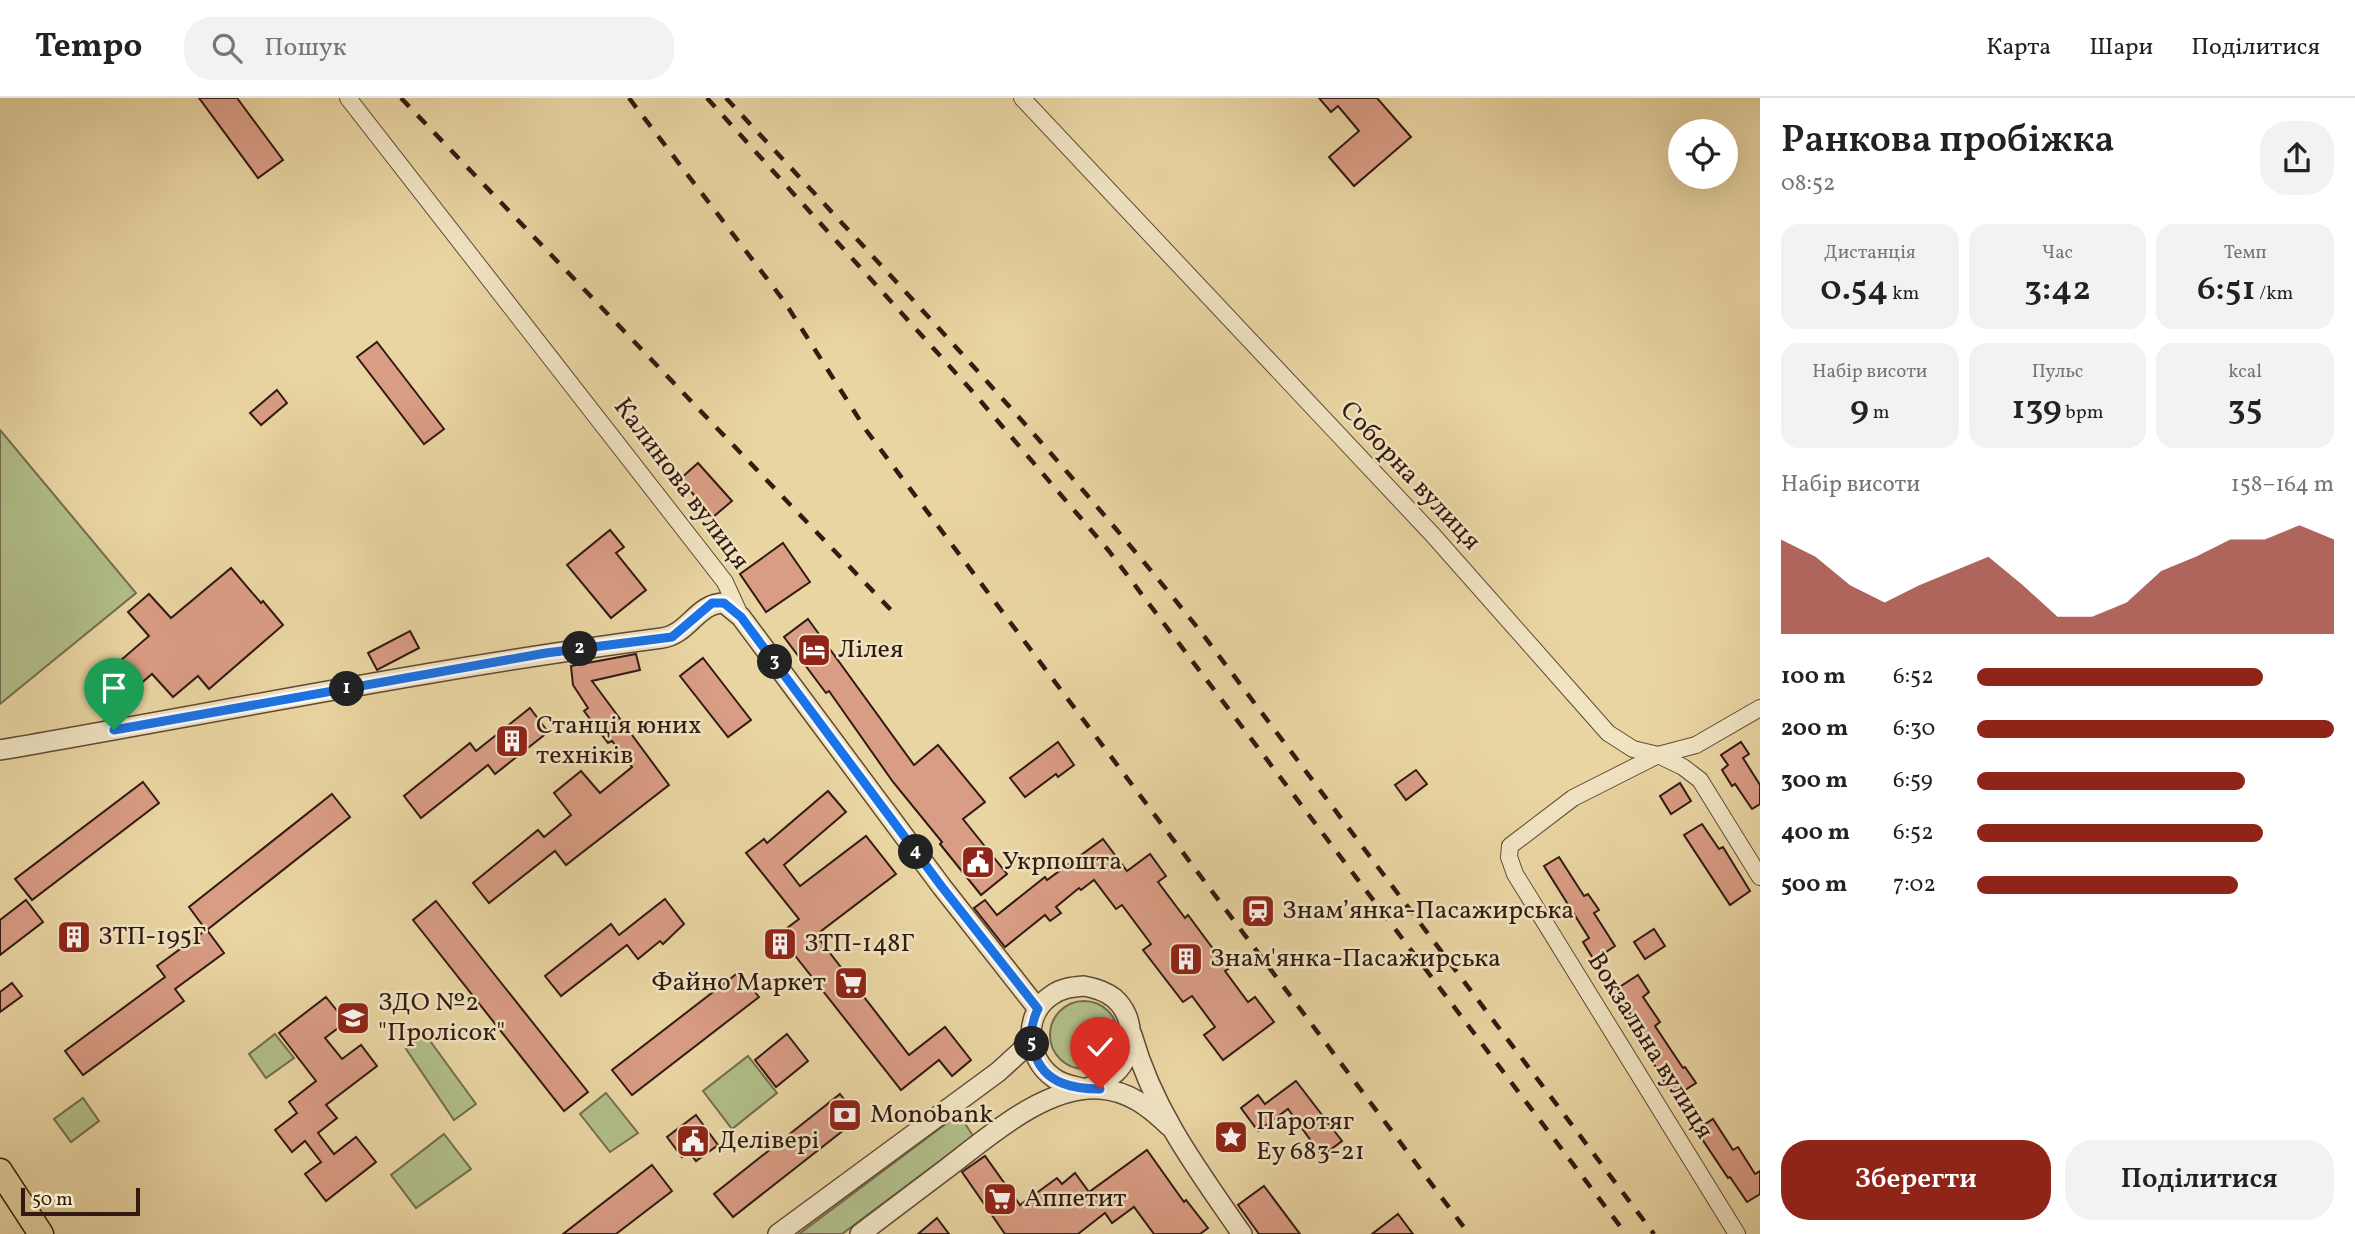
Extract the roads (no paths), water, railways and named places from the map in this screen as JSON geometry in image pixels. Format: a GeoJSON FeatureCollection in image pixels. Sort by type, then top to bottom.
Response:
{"type":"FeatureCollection","features":[{"type":"Feature","properties":{"kind":"main road"},"geometry":{"type":"LineString","coordinates":[[0,1171],[41,1234]]}},
{"type":"Feature","properties":{"kind":"street","name":"Калинова вулиця"},"geometry":{"type":"LineString","coordinates":[[348,98],[725,582],[741,617],[942,887],[1038,1009]]}},
{"type":"Feature","properties":{"kind":"street","name":"Соборна вулиця"},"geometry":{"type":"LineString","coordinates":[[1022,98],[1432,534],[1608,733],[1633,749],[1658,755],[1683,767],[1700,780],[1760,877]]}},
{"type":"Feature","properties":{"kind":"street"},"geometry":{"type":"LineString","coordinates":[[0,750],[546,653],[672,637],[712,603],[724,603],[741,617]]}},
{"type":"Feature","properties":{"kind":"street"},"geometry":{"type":"LineString","coordinates":[[1658,755],[1696,745],[1760,708]]}},
{"type":"Feature","properties":{"kind":"street","name":"Вокзальна вулиця"},"geometry":{"type":"LineString","coordinates":[[1658,755],[1573,798],[1510,846],[1508,858],[1515,874],[1737,1234]]}},
{"type":"Feature","properties":{"kind":"street"},"geometry":{"type":"LineString","coordinates":[[1169,1126],[1148,1107],[1130,1097],[1114,1091],[1085,1089],[1062,1083],[1052,1077],[1037,1060],[1031,1038],[1031,1028],[1038,1009],[1050,996],[1066,988],[1084,986],[1101,990],[1116,999],[1126,1014],[1144,1072],[1169,1126],[1242,1234]]}},
{"type":"Feature","properties":{"kind":"street"},"geometry":{"type":"LineString","coordinates":[[860,1234],[1012,1120],[1040,1104],[1085,1089],[1116,1073],[1130,1046],[1131,1031]]}},
{"type":"Feature","properties":{"kind":"street"},"geometry":{"type":"LineString","coordinates":[[778,1234],[998,1072],[1031,1038]]}},
{"type":"Feature","properties":{"kind":"railway"},"geometry":{"type":"LineString","coordinates":[[401,98],[891,610]]}},
{"type":"Feature","properties":{"kind":"railway"},"geometry":{"type":"LineString","coordinates":[[629,98],[784,301],[866,430],[1469,1234]]}},
{"type":"Feature","properties":{"kind":"railway"},"geometry":{"type":"LineString","coordinates":[[707,98],[972,391],[1109,551],[1626,1234]]}},
{"type":"Feature","properties":{"kind":"railway"},"geometry":{"type":"LineString","coordinates":[[726,98],[1028,427],[1201,632],[1654,1234]]}},
{"type":"Feature","properties":{"kind":"place","name":"Лілея"},"geometry":{"type":"Point","coordinates":[814,650]}},
{"type":"Feature","properties":{"kind":"place","name":"Станція юних техніків"},"geometry":{"type":"Point","coordinates":[512,741]}},
{"type":"Feature","properties":{"kind":"place","name":"Укрпошта"},"geometry":{"type":"Point","coordinates":[978,862]}},
{"type":"Feature","properties":{"kind":"place","name":"Знам’янка-Пасажирська"},"geometry":{"type":"Point","coordinates":[1258,911]}},
{"type":"Feature","properties":{"kind":"place","name":"ЗТП-195Г"},"geometry":{"type":"Point","coordinates":[74,937]}},
{"type":"Feature","properties":{"kind":"place","name":"ЗТП-148Г"},"geometry":{"type":"Point","coordinates":[780,944]}},
{"type":"Feature","properties":{"kind":"place","name":"Знам'янка-Пасажирська"},"geometry":{"type":"Point","coordinates":[1186,959]}},
{"type":"Feature","properties":{"kind":"place","name":"Файно Маркет"},"geometry":{"type":"Point","coordinates":[851,983]}},
{"type":"Feature","properties":{"kind":"place","name":"ЗДО №2 \"Пролісок\""},"geometry":{"type":"Point","coordinates":[353,1018]}},
{"type":"Feature","properties":{"kind":"place","name":"Monobank"},"geometry":{"type":"Point","coordinates":[845,1115]}},
{"type":"Feature","properties":{"kind":"place","name":"Паротяг Еу 683-21"},"geometry":{"type":"Point","coordinates":[1231,1137]}},
{"type":"Feature","properties":{"kind":"place","name":"Делівері"},"geometry":{"type":"Point","coordinates":[693,1141]}},
{"type":"Feature","properties":{"kind":"place","name":"Аппетит"},"geometry":{"type":"Point","coordinates":[1000,1199]}}]}
